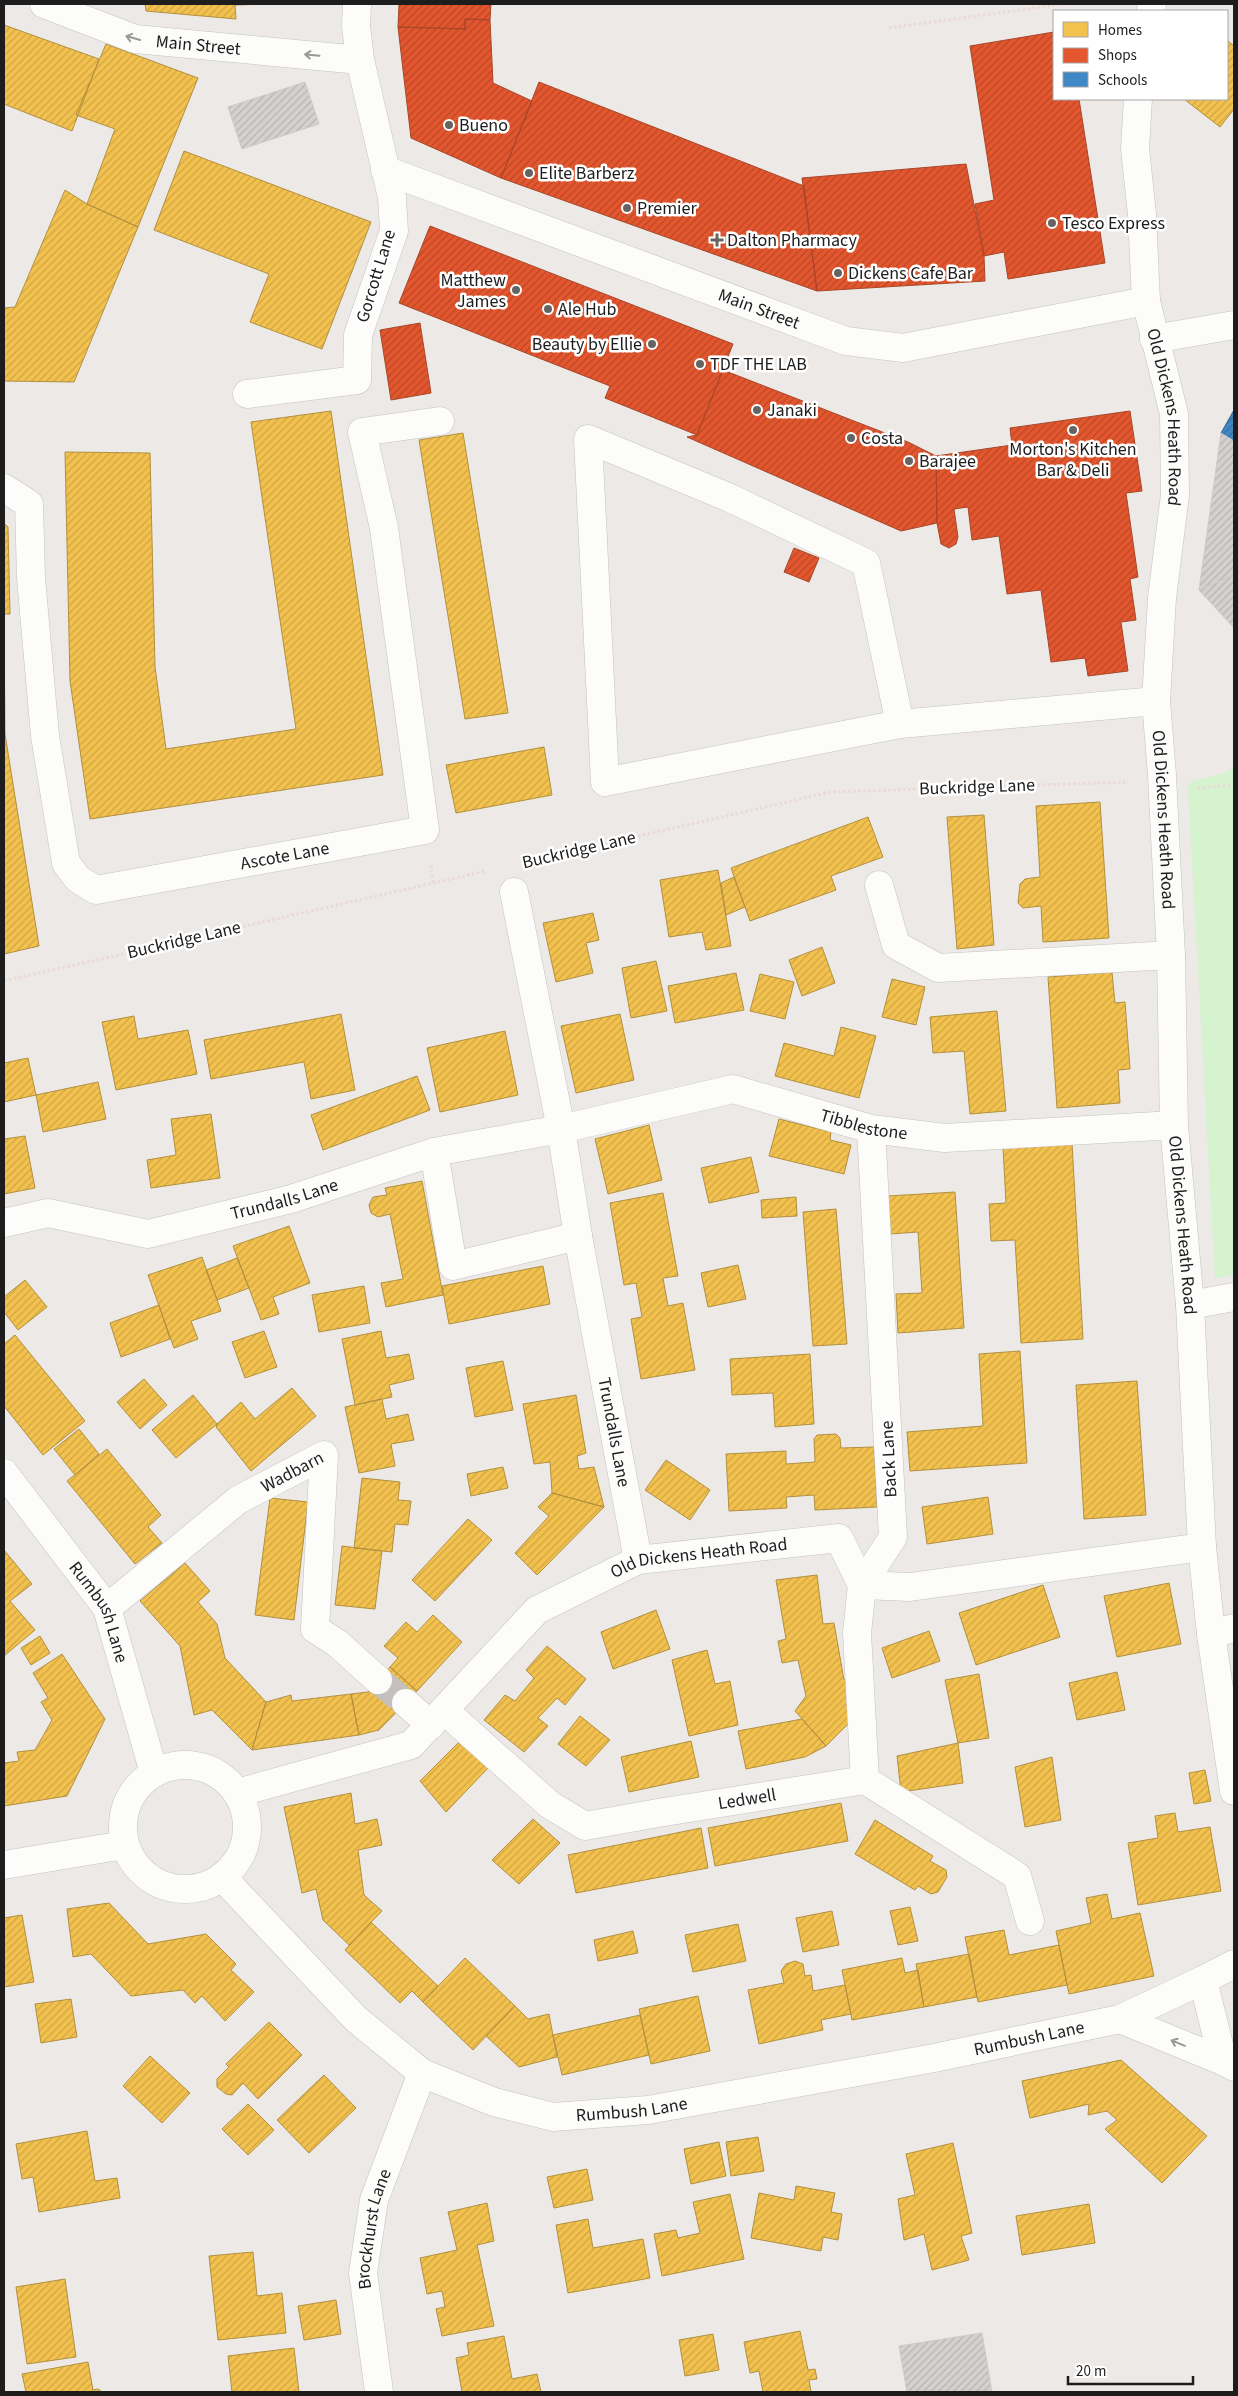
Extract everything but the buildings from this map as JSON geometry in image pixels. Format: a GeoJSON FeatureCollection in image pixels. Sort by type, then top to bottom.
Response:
{"type":"FeatureCollection","features":[{"type":"Feature","properties":{"kind":"street","name":"Main Street"},"geometry":{"type":"LineString","coordinates":[[44,4],[135,39],[360,60]]}},
{"type":"Feature","properties":{"kind":"street","name":"Gorcott Lane"},"geometry":{"type":"LineString","coordinates":[[247,394],[357,380],[358,335],[394,231],[392,197],[360,60],[356,26],[357,4]]}},
{"type":"Feature","properties":{"kind":"street","name":"Old Dickens Heath Road"},"geometry":{"type":"LineString","coordinates":[[1138,100],[1135,149],[1142,214],[1146,301],[1174,414],[1175,495],[1162,598],[1156,701],[1171,955],[1174,1125],[1190,1305],[1202,1546],[1222,1631],[1234,1792]]}},
{"type":"Feature","properties":{"kind":"street","name":"Main Street"},"geometry":{"type":"LineString","coordinates":[[385,170],[846,341],[902,348],[1146,301]]}},
{"type":"Feature","properties":{"kind":"street"},"geometry":{"type":"LineString","coordinates":[[1154,339],[1234,325]]}},
{"type":"Feature","properties":{"kind":"street","name":"Ascote Lane"},"geometry":{"type":"LineString","coordinates":[[4,488],[29,504],[31,578],[45,736],[66,863],[78,879],[96,890],[425,830],[384,528],[362,432],[440,421]]}},
{"type":"Feature","properties":{"kind":"street"},"geometry":{"type":"LineString","coordinates":[[900,724],[866,562],[730,498],[588,439],[605,782],[900,724],[1156,701]]}},
{"type":"Feature","properties":{"kind":"street"},"geometry":{"type":"LineString","coordinates":[[879,885],[896,945],[938,968],[1171,955]]}},
{"type":"Feature","properties":{"kind":"street","name":"Trundalls Lane"},"geometry":{"type":"LineString","coordinates":[[514,892],[561,1129],[578,1236],[638,1560]]}},
{"type":"Feature","properties":{"kind":"street","name":"Tibblestone"},"geometry":{"type":"LineString","coordinates":[[561,1129],[733,1089],[872,1129],[945,1138],[1174,1125]]}},
{"type":"Feature","properties":{"kind":"street","name":"Trundalls Lane"},"geometry":{"type":"LineString","coordinates":[[4,1223],[48,1213],[148,1234],[291,1199],[434,1152],[561,1129]]}},
{"type":"Feature","properties":{"kind":"street","name":"Back Lane"},"geometry":{"type":"LineString","coordinates":[[865,1780],[857,1633],[862,1585],[893,1538],[872,1129]]}},
{"type":"Feature","properties":{"kind":"street"},"geometry":{"type":"LineString","coordinates":[[434,1152],[453,1266],[578,1236]]}},
{"type":"Feature","properties":{"kind":"street"},"geometry":{"type":"LineString","coordinates":[[1190,1305],[1234,1297]]}},
{"type":"Feature","properties":{"kind":"street","name":"Wadbarn"},"geometry":{"type":"LineString","coordinates":[[107,1608],[238,1500],[324,1455],[315,1629],[337,1643],[378,1680]]}},
{"type":"Feature","properties":{"kind":"street","name":"Rumbush Lane"},"geometry":{"type":"LineString","coordinates":[[4,1473],[107,1608],[154,1773]]}},
{"type":"Feature","properties":{"kind":"street","name":"Old Dickens Heath Road"},"geometry":{"type":"LineString","coordinates":[[238,1793],[411,1746],[537,1610],[638,1560],[839,1538],[862,1585]]}},
{"type":"Feature","properties":{"kind":"street"},"geometry":{"type":"LineString","coordinates":[[862,1585],[910,1587],[1202,1546]]}},
{"type":"Feature","properties":{"kind":"street"},"geometry":{"type":"LineString","coordinates":[[406,1703],[438,1718]]}},
{"type":"Feature","properties":{"kind":"street","name":"Ledwell"},"geometry":{"type":"LineString","coordinates":[[438,1718],[550,1805],[585,1826],[865,1780]]}},
{"type":"Feature","properties":{"kind":"street"},"geometry":{"type":"LineString","coordinates":[[190,1765],[209,1769],[225,1779],[238,1793],[245,1810],[247,1829],[244,1848],[236,1864],[222,1877],[198,1888],[184,1890],[164,1886],[147,1877],[133,1863],[124,1845],[122,1824],[127,1803],[138,1786],[154,1773],[172,1766],[190,1765]]}},
{"type":"Feature","properties":{"kind":"street"},"geometry":{"type":"LineString","coordinates":[[865,1780],[1017,1876],[1030,1921]]}},
{"type":"Feature","properties":{"kind":"street"},"geometry":{"type":"LineString","coordinates":[[4,1865],[124,1845]]}},
{"type":"Feature","properties":{"kind":"street","name":"Rumbush Lane"},"geometry":{"type":"LineString","coordinates":[[222,1877],[356,2019],[422,2073],[494,2102],[553,2117],[648,2110],[934,2058],[1120,2019],[1234,1964]]}},
{"type":"Feature","properties":{"kind":"street"},"geometry":{"type":"LineString","coordinates":[[1203,1980],[1228,2064]]}},
{"type":"Feature","properties":{"kind":"street"},"geometry":{"type":"LineString","coordinates":[[1120,2019],[1228,2064]]}},
{"type":"Feature","properties":{"kind":"street","name":"Brockhurst Lane"},"geometry":{"type":"LineString","coordinates":[[379,2392],[363,2273],[374,2200],[422,2073]]}},
{"type":"Feature","properties":{"kind":"path"},"geometry":{"type":"LineString","coordinates":[[889,28],[1062,4]]}},
{"type":"Feature","properties":{"kind":"path","name":"Buckridge Lane"},"geometry":{"type":"LineString","coordinates":[[527,862],[830,792],[1162,780]]}},
{"type":"Feature","properties":{"kind":"path","name":"Buckridge Lane"},"geometry":{"type":"LineString","coordinates":[[4,981],[489,870]]}},
{"type":"Feature","properties":{"kind":"green space"},"geometry":{"type":"Polygon","coordinates":[[[1234,766],[1234,1275],[1215,1278],[1188,789],[1191,782],[1227,772],[1234,766]]]}},
{"type":"Feature","properties":{"kind":"tunnel"},"geometry":{"type":"LineString","coordinates":[[378,1680],[406,1703]]}},
{"type":"Feature","properties":{"kind":"place","name":"Bueno"},"geometry":{"type":"Point","coordinates":[449,125]}},
{"type":"Feature","properties":{"kind":"place","name":"Elite Barberz"},"geometry":{"type":"Point","coordinates":[529,173]}},
{"type":"Feature","properties":{"kind":"place","name":"Premier"},"geometry":{"type":"Point","coordinates":[627,208]}},
{"type":"Feature","properties":{"kind":"place","name":"Tesco Express"},"geometry":{"type":"Point","coordinates":[1052,223]}},
{"type":"Feature","properties":{"kind":"place","name":"Dalton Pharmacy"},"geometry":{"type":"Point","coordinates":[717,240]}},
{"type":"Feature","properties":{"kind":"place","name":"Dickens Cafe Bar"},"geometry":{"type":"Point","coordinates":[838,273]}},
{"type":"Feature","properties":{"kind":"place","name":"Matthew James"},"geometry":{"type":"Point","coordinates":[516,290]}},
{"type":"Feature","properties":{"kind":"place","name":"Ale Hub"},"geometry":{"type":"Point","coordinates":[548,309]}},
{"type":"Feature","properties":{"kind":"place","name":"Beauty by Ellie"},"geometry":{"type":"Point","coordinates":[652,344]}},
{"type":"Feature","properties":{"kind":"place","name":"TDF THE LAB"},"geometry":{"type":"Point","coordinates":[700,364]}},
{"type":"Feature","properties":{"kind":"place","name":"Janaki"},"geometry":{"type":"Point","coordinates":[757,410]}},
{"type":"Feature","properties":{"kind":"place","name":"Morton's Kitchen Bar & Deli"},"geometry":{"type":"Point","coordinates":[1073,430]}},
{"type":"Feature","properties":{"kind":"place","name":"Costa"},"geometry":{"type":"Point","coordinates":[851,438]}},
{"type":"Feature","properties":{"kind":"place","name":"Barajee"},"geometry":{"type":"Point","coordinates":[909,461]}}]}
